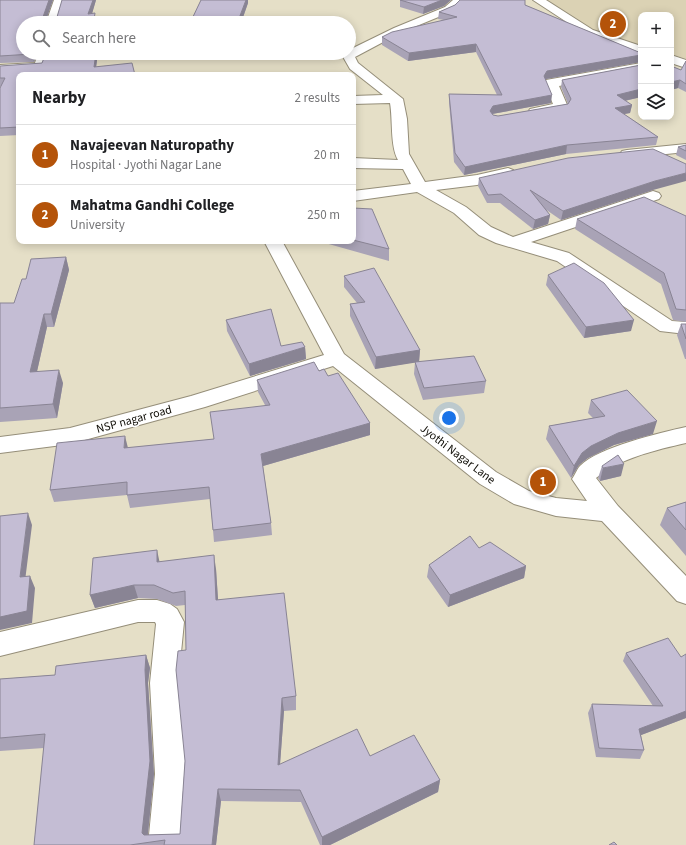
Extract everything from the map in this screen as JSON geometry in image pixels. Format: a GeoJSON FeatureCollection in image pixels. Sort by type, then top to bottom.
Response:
{"type":"FeatureCollection","features":[{"type":"Feature","properties":{"kind":"street"},"geometry":{"type":"LineString","coordinates":[[54,16],[59,0]]}},
{"type":"Feature","properties":{"kind":"street"},"geometry":{"type":"LineString","coordinates":[[356,51],[398,30],[449,9],[460,0]]}},
{"type":"Feature","properties":{"kind":"street"},"geometry":{"type":"LineString","coordinates":[[538,0],[589,32],[638,49]]}},
{"type":"Feature","properties":{"kind":"street"},"geometry":{"type":"LineString","coordinates":[[0,69],[40,66],[42,60]]}},
{"type":"Feature","properties":{"kind":"street"},"geometry":{"type":"LineString","coordinates":[[349,60],[354,66],[396,99],[400,119],[402,154],[421,188],[460,210],[485,231],[502,239],[563,257],[666,327],[686,328]]}},
{"type":"Feature","properties":{"kind":"street"},"geometry":{"type":"LineString","coordinates":[[674,60],[686,64]]}},
{"type":"Feature","properties":{"kind":"street"},"geometry":{"type":"LineString","coordinates":[[526,113],[561,107],[551,83],[638,68]]}},
{"type":"Feature","properties":{"kind":"street"},"geometry":{"type":"LineString","coordinates":[[356,100],[396,99]]}},
{"type":"Feature","properties":{"kind":"street"},"geometry":{"type":"LineString","coordinates":[[610,156],[686,148]]}},
{"type":"Feature","properties":{"kind":"street"},"geometry":{"type":"LineString","coordinates":[[654,151],[680,164]]}},
{"type":"Feature","properties":{"kind":"street"},"geometry":{"type":"LineString","coordinates":[[356,162],[408,165]]}},
{"type":"Feature","properties":{"kind":"street"},"geometry":{"type":"LineString","coordinates":[[356,196],[477,180],[521,170]]}},
{"type":"Feature","properties":{"kind":"street"},"geometry":{"type":"LineString","coordinates":[[514,242],[652,196]]}},
{"type":"Feature","properties":{"kind":"street"},"geometry":{"type":"LineString","coordinates":[[276,244],[336,358]]}},
{"type":"Feature","properties":{"kind":"street","name":"NSP nagar road"},"geometry":{"type":"LineString","coordinates":[[0,445],[70,436],[197,402],[336,358]]}},
{"type":"Feature","properties":{"kind":"street","name":"Jyothi Nagar Lane"},"geometry":{"type":"LineString","coordinates":[[336,358],[488,478],[522,498],[556,507],[609,513]]}},
{"type":"Feature","properties":{"kind":"street"},"geometry":{"type":"LineString","coordinates":[[686,434],[648,444],[596,466],[586,473],[584,479],[609,513],[686,593]]}},
{"type":"Feature","properties":{"kind":"street"},"geometry":{"type":"LineString","coordinates":[[0,644],[138,611],[159,611],[167,616],[170,622],[164,683],[171,774],[165,845]]}},
{"type":"Feature","properties":{"kind":"shaded area"},"geometry":{"type":"Polygon","coordinates":[[[546,0],[686,0],[686,59],[674,55],[674,12],[638,12],[638,45],[600,34],[546,0]]]}},
{"type":"Feature","properties":{"kind":"building"},"geometry":{"type":"Polygon","coordinates":[[[0,0],[49,0],[43,16],[16,16],[16,55],[0,56],[0,0]]]}},
{"type":"Feature","properties":{"kind":"building"},"geometry":{"type":"Polygon","coordinates":[[[62,0],[93,0],[88,14],[95,13],[95,16],[57,16],[62,0]]]}},
{"type":"Feature","properties":{"kind":"building"},"geometry":{"type":"Polygon","coordinates":[[[201,0],[246,0],[240,16],[193,16],[201,0]]]}},
{"type":"Feature","properties":{"kind":"building"},"geometry":{"type":"Polygon","coordinates":[[[400,0],[442,0],[424,7],[400,0]]]}},
{"type":"Feature","properties":{"kind":"building"},"geometry":{"type":"Polygon","coordinates":[[[460,0],[525,0],[525,5],[638,52],[638,56],[547,71],[544,76],[552,95],[493,106],[490,111],[493,115],[498,116],[568,104],[571,99],[562,80],[638,66],[638,90],[617,95],[632,105],[615,108],[658,137],[567,145],[465,167],[455,153],[449,94],[502,95],[476,44],[409,53],[382,37],[392,32],[457,17],[439,12],[455,5],[460,0]]]}},
{"type":"Feature","properties":{"kind":"building"},"geometry":{"type":"Polygon","coordinates":[[[43,60],[95,60],[94,67],[132,63],[134,72],[16,72],[16,127],[0,128],[0,88],[5,78],[0,78],[0,66],[42,63],[43,60]]]}},
{"type":"Feature","properties":{"kind":"building"},"geometry":{"type":"Polygon","coordinates":[[[686,61],[686,84],[680,80],[674,81],[674,67],[681,70],[686,61]]]}},
{"type":"Feature","properties":{"kind":"building"},"geometry":{"type":"Polygon","coordinates":[[[686,145],[686,151],[678,147],[686,145]]]}},
{"type":"Feature","properties":{"kind":"building"},"geometry":{"type":"Polygon","coordinates":[[[653,149],[686,164],[686,173],[655,181],[563,211],[530,190],[550,215],[535,220],[501,194],[488,195],[479,178],[568,158],[653,149]]]}},
{"type":"Feature","properties":{"kind":"building"},"geometry":{"type":"Polygon","coordinates":[[[644,197],[686,216],[686,310],[676,309],[664,273],[577,219],[644,197]]]}},
{"type":"Feature","properties":{"kind":"building"},"geometry":{"type":"Polygon","coordinates":[[[356,208],[372,209],[389,249],[356,241],[356,208]]]}},
{"type":"Feature","properties":{"kind":"building"},"geometry":{"type":"Polygon","coordinates":[[[66,257],[51,314],[44,314],[30,372],[59,370],[53,404],[0,408],[0,303],[14,303],[22,279],[26,279],[31,259],[66,257]]]}},
{"type":"Feature","properties":{"kind":"building"},"geometry":{"type":"Polygon","coordinates":[[[574,263],[604,283],[634,320],[586,327],[548,275],[574,263]]]}},
{"type":"Feature","properties":{"kind":"building"},"geometry":{"type":"Polygon","coordinates":[[[374,268],[420,350],[376,357],[350,304],[365,302],[344,276],[374,268]]]}},
{"type":"Feature","properties":{"kind":"building"},"geometry":{"type":"Polygon","coordinates":[[[271,309],[281,346],[302,342],[305,347],[249,364],[226,320],[271,309]]]}},
{"type":"Feature","properties":{"kind":"building"},"geometry":{"type":"Polygon","coordinates":[[[681,324],[686,324],[686,339],[681,324]]]}},
{"type":"Feature","properties":{"kind":"building"},"geometry":{"type":"Polygon","coordinates":[[[474,356],[486,381],[424,388],[415,362],[474,356]]]}},
{"type":"Feature","properties":{"kind":"building"},"geometry":{"type":"Polygon","coordinates":[[[314,362],[319,371],[324,369],[328,376],[338,373],[370,423],[261,454],[271,523],[213,530],[209,487],[127,495],[127,482],[50,490],[57,443],[125,436],[124,448],[214,439],[210,412],[270,405],[257,380],[314,362]]]}},
{"type":"Feature","properties":{"kind":"building"},"geometry":{"type":"Polygon","coordinates":[[[627,390],[657,421],[618,433],[591,446],[582,453],[574,466],[549,426],[605,416],[591,400],[627,390]]]}},
{"type":"Feature","properties":{"kind":"building"},"geometry":{"type":"Polygon","coordinates":[[[618,455],[624,464],[603,468],[602,466],[618,455]]]}},
{"type":"Feature","properties":{"kind":"building"},"geometry":{"type":"Polygon","coordinates":[[[686,502],[686,530],[667,508],[686,502]]]}},
{"type":"Feature","properties":{"kind":"building"},"geometry":{"type":"Polygon","coordinates":[[[28,513],[20,577],[30,576],[27,611],[0,617],[0,516],[28,513]]]}},
{"type":"Feature","properties":{"kind":"building"},"geometry":{"type":"Polygon","coordinates":[[[470,536],[479,548],[490,542],[526,566],[450,595],[429,565],[470,536]]]}},
{"type":"Feature","properties":{"kind":"building"},"geometry":{"type":"Polygon","coordinates":[[[157,550],[157,562],[214,555],[216,600],[284,593],[296,696],[282,698],[278,765],[357,729],[370,756],[414,735],[440,780],[322,837],[300,790],[218,789],[212,845],[164,845],[165,840],[130,845],[34,845],[45,734],[0,738],[0,679],[55,675],[56,666],[146,655],[145,670],[150,761],[142,833],[144,835],[180,834],[185,761],[176,670],[178,651],[186,650],[185,591],[173,593],[154,585],[134,585],[90,595],[93,558],[157,550]]]}},
{"type":"Feature","properties":{"kind":"building"},"geometry":{"type":"Polygon","coordinates":[[[668,638],[681,657],[686,654],[686,711],[639,729],[644,750],[599,748],[592,704],[663,706],[626,653],[668,638]]]}},
{"type":"Feature","properties":{"kind":"building"},"geometry":{"type":"Polygon","coordinates":[[[614,842],[617,845],[609,845],[614,842]]]}},
{"type":"Feature","properties":{"kind":"place","name":"Mahatma Gandhi College"},"geometry":{"type":"Point","coordinates":[613,24]}},
{"type":"Feature","properties":{"kind":"place","name":"Navajeevan Naturopathy"},"geometry":{"type":"Point","coordinates":[543,482]}}]}
